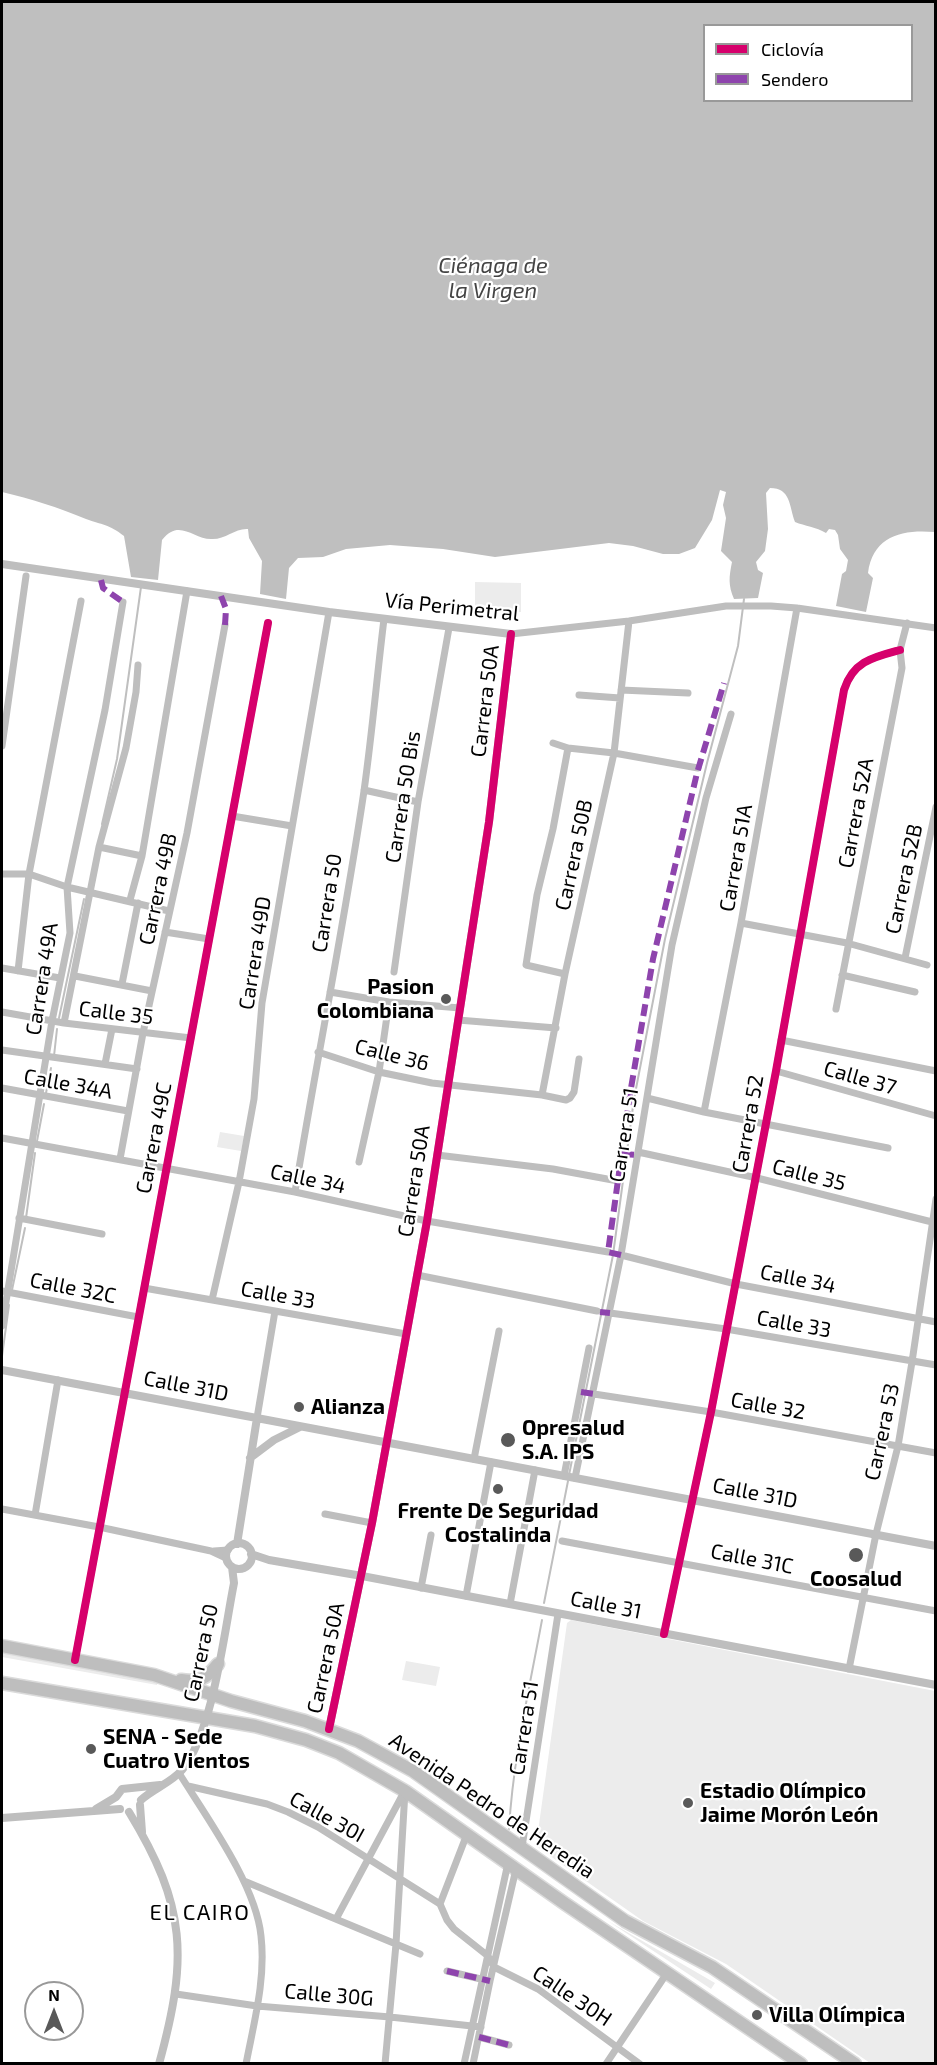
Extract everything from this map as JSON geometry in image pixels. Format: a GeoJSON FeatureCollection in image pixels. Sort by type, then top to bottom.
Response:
{"type":"FeatureCollection","features":[{"type":"Feature","properties":{"kind":"highway","name":"Avenida Pedro de Heredia"},"geometry":{"type":"LineString","coordinates":[[2,1646],[161,1677],[213,1695],[329,1729],[358,1741],[392,1758],[625,1921],[712,1967],[855,2064]]}},
{"type":"Feature","properties":{"kind":"highway"},"geometry":{"type":"LineString","coordinates":[[161,1677],[198,1681],[210,1675],[218,1664]]}},
{"type":"Feature","properties":{"kind":"highway","name":"Avenida Pedro de Heredia"},"geometry":{"type":"LineString","coordinates":[[2,1683],[274,1731],[319,1745],[352,1760],[405,1791],[796,2062]]}},
{"type":"Feature","properties":{"kind":"street","name":"Vía Perimetral"},"geometry":{"type":"LineString","coordinates":[[2,564],[329,612],[512,634],[629,621],[726,606],[797,608],[936,628]]}},
{"type":"Feature","properties":{"kind":"street"},"geometry":{"type":"LineString","coordinates":[[2,747],[26,576]]}},
{"type":"Feature","properties":{"kind":"street"},"geometry":{"type":"LineString","coordinates":[[130,900],[142,856],[187,591]]}},
{"type":"Feature","properties":{"kind":"street"},"geometry":{"type":"LineString","coordinates":[[18,971],[29,874],[81,601]]}},
{"type":"Feature","properties":{"kind":"street","name":"Carrera 49A"},"geometry":{"type":"LineString","coordinates":[[2,1326],[4,1292],[70,933],[67,887],[105,710],[123,602]]}},
{"type":"Feature","properties":{"kind":"street","name":"Carrera 51A"},"geometry":{"type":"LineString","coordinates":[[704,1112],[741,923],[797,608]]}},
{"type":"Feature","properties":{"kind":"street","name":"Carrera 49D"},"geometry":{"type":"LineString","coordinates":[[212,1300],[239,1182],[254,1099],[262,1003],[329,612]]}},
{"type":"Feature","properties":{"kind":"street","name":"Carrera 50"},"geometry":{"type":"LineString","coordinates":[[295,1192],[364,790],[384,619]]}},
{"type":"Feature","properties":{"kind":"street","name":"Carrera 50B"},"geometry":{"type":"LineString","coordinates":[[542,1095],[565,974],[614,753],[629,621]]}},
{"type":"Feature","properties":{"kind":"street","name":"Carrera 49C"},"geometry":{"type":"LineString","coordinates":[[75,1660],[268,623]]}},
{"type":"Feature","properties":{"kind":"street","name":"Carrera 52A"},"geometry":{"type":"LineString","coordinates":[[836,1009],[902,668],[900,650],[907,624]]}},
{"type":"Feature","properties":{"kind":"street","name":"Carrera 49B"},"geometry":{"type":"LineString","coordinates":[[120,1159],[143,1033],[187,833],[225,626]]}},
{"type":"Feature","properties":{"kind":"street","name":"Carrera 50 Bis"},"geometry":{"type":"LineString","coordinates":[[393,972],[418,802],[448,628]]}},
{"type":"Feature","properties":{"kind":"street","name":"Carrera 50A"},"geometry":{"type":"LineString","coordinates":[[329,1729],[388,1443],[427,1221],[490,810],[512,634]]}},
{"type":"Feature","properties":{"kind":"street","name":"Carrera 52"},"geometry":{"type":"LineString","coordinates":[[664,1634],[757,1178],[765,1123],[847,679],[851,672],[864,662],[900,650]]}},
{"type":"Feature","properties":{"kind":"street"},"geometry":{"type":"LineString","coordinates":[[64,1023],[99,847],[126,748],[136,692],[138,665]]}},
{"type":"Feature","properties":{"kind":"street"},"geometry":{"type":"LineString","coordinates":[[579,695],[688,693]]}},
{"type":"Feature","properties":{"kind":"street","name":"Carrera 51"},"geometry":{"type":"LineString","coordinates":[[575,1478],[621,1255],[672,945],[706,798],[731,714]]}},
{"type":"Feature","properties":{"kind":"street"},"geometry":{"type":"LineString","coordinates":[[554,743],[568,748],[614,753],[698,768]]}},
{"type":"Feature","properties":{"kind":"street"},"geometry":{"type":"LineString","coordinates":[[565,974],[526,965],[537,895],[554,829],[568,748]]}},
{"type":"Feature","properties":{"kind":"street"},"geometry":{"type":"LineString","coordinates":[[364,790],[418,802]]}},
{"type":"Feature","properties":{"kind":"street","name":"Carrera 52B"},"geometry":{"type":"LineString","coordinates":[[905,958],[936,807]]}},
{"type":"Feature","properties":{"kind":"street"},"geometry":{"type":"LineString","coordinates":[[232,816],[292,826]]}},
{"type":"Feature","properties":{"kind":"street"},"geometry":{"type":"LineString","coordinates":[[99,847],[142,856]]}},
{"type":"Feature","properties":{"kind":"street"},"geometry":{"type":"LineString","coordinates":[[2,874],[29,874],[67,887],[169,910]]}},
{"type":"Feature","properties":{"kind":"street"},"geometry":{"type":"LineString","coordinates":[[122,984],[138,903]]}},
{"type":"Feature","properties":{"kind":"street"},"geometry":{"type":"LineString","coordinates":[[741,923],[847,943],[927,965]]}},
{"type":"Feature","properties":{"kind":"street"},"geometry":{"type":"LineString","coordinates":[[165,932],[209,939]]}},
{"type":"Feature","properties":{"kind":"street"},"geometry":{"type":"LineString","coordinates":[[2,968],[60,978]]}},
{"type":"Feature","properties":{"kind":"street"},"geometry":{"type":"LineString","coordinates":[[842,975],[915,992]]}},
{"type":"Feature","properties":{"kind":"street"},"geometry":{"type":"LineString","coordinates":[[75,976],[152,991]]}},
{"type":"Feature","properties":{"kind":"street"},"geometry":{"type":"LineString","coordinates":[[330,992],[389,1002],[460,1008]]}},
{"type":"Feature","properties":{"kind":"street"},"geometry":{"type":"LineString","coordinates":[[359,1162],[379,1072],[389,1002]]}},
{"type":"Feature","properties":{"kind":"street","name":"Calle 35"},"geometry":{"type":"LineString","coordinates":[[2,1012],[64,1023],[190,1038]]}},
{"type":"Feature","properties":{"kind":"street"},"geometry":{"type":"LineString","coordinates":[[458,1020],[555,1028]]}},
{"type":"Feature","properties":{"kind":"street"},"geometry":{"type":"LineString","coordinates":[[105,1064],[112,1029]]}},
{"type":"Feature","properties":{"kind":"street"},"geometry":{"type":"LineString","coordinates":[[781,1041],[936,1071]]}},
{"type":"Feature","properties":{"kind":"street"},"geometry":{"type":"LineString","coordinates":[[2,1050],[136,1069]]}},
{"type":"Feature","properties":{"kind":"street","name":"Calle 36"},"geometry":{"type":"LineString","coordinates":[[318,1052],[379,1072],[566,1100],[573,1095],[579,1059]]}},
{"type":"Feature","properties":{"kind":"street","name":"Calle 37"},"geometry":{"type":"LineString","coordinates":[[776,1071],[936,1116]]}},
{"type":"Feature","properties":{"kind":"street","name":"Calle 34A"},"geometry":{"type":"LineString","coordinates":[[2,1088],[128,1111]]}},
{"type":"Feature","properties":{"kind":"street"},"geometry":{"type":"LineString","coordinates":[[647,1098],[704,1112],[888,1148]]}},
{"type":"Feature","properties":{"kind":"street","name":"Calle 34"},"geometry":{"type":"LineString","coordinates":[[2,1137],[295,1192],[427,1221],[608,1252]]}},
{"type":"Feature","properties":{"kind":"street","name":"Calle 35"},"geometry":{"type":"LineString","coordinates":[[638,1152],[757,1178],[934,1222]]}},
{"type":"Feature","properties":{"kind":"street"},"geometry":{"type":"LineString","coordinates":[[437,1155],[553,1169],[618,1181]]}},
{"type":"Feature","properties":{"kind":"street","name":"Carrera 53"},"geometry":{"type":"LineString","coordinates":[[849,1669],[876,1534],[898,1446],[936,1199]]}},
{"type":"Feature","properties":{"kind":"street"},"geometry":{"type":"LineString","coordinates":[[19,1218],[102,1234]]}},
{"type":"Feature","properties":{"kind":"street","name":"Calle 34"},"geometry":{"type":"LineString","coordinates":[[621,1255],[736,1284],[936,1322]]}},
{"type":"Feature","properties":{"kind":"street"},"geometry":{"type":"LineString","coordinates":[[417,1275],[597,1311]]}},
{"type":"Feature","properties":{"kind":"street","name":"Calle 33"},"geometry":{"type":"LineString","coordinates":[[144,1288],[406,1334]]}},
{"type":"Feature","properties":{"kind":"street","name":"Calle 32C"},"geometry":{"type":"LineString","coordinates":[[4,1292],[138,1317]]}},
{"type":"Feature","properties":{"kind":"street"},"geometry":{"type":"LineString","coordinates":[[240,1544],[239,1531],[275,1311]]}},
{"type":"Feature","properties":{"kind":"street","name":"Calle 33"},"geometry":{"type":"LineString","coordinates":[[610,1313],[726,1329],[936,1365]]}},
{"type":"Feature","properties":{"kind":"street"},"geometry":{"type":"LineString","coordinates":[[474,1459],[500,1331]]}},
{"type":"Feature","properties":{"kind":"street"},"geometry":{"type":"LineString","coordinates":[[564,1476],[589,1348]]}},
{"type":"Feature","properties":{"kind":"street","name":"Calle 31D"},"geometry":{"type":"LineString","coordinates":[[2,1370],[936,1546]]}},
{"type":"Feature","properties":{"kind":"street"},"geometry":{"type":"LineString","coordinates":[[35,1515],[58,1380]]}},
{"type":"Feature","properties":{"kind":"street","name":"Calle 32"},"geometry":{"type":"LineString","coordinates":[[594,1394],[711,1412],[936,1453]]}},
{"type":"Feature","properties":{"kind":"street"},"geometry":{"type":"LineString","coordinates":[[250,1458],[274,1440],[302,1426]]}},
{"type":"Feature","properties":{"kind":"street"},"geometry":{"type":"LineString","coordinates":[[466,1596],[491,1462]]}},
{"type":"Feature","properties":{"kind":"street"},"geometry":{"type":"LineString","coordinates":[[510,1604],[535,1470]]}},
{"type":"Feature","properties":{"kind":"street"},"geometry":{"type":"LineString","coordinates":[[2,1509],[227,1554],[240,1544]]}},
{"type":"Feature","properties":{"kind":"street"},"geometry":{"type":"LineString","coordinates":[[325,1514],[372,1523]]}},
{"type":"Feature","properties":{"kind":"street"},"geometry":{"type":"LineString","coordinates":[[421,1588],[431,1535]]}},
{"type":"Feature","properties":{"kind":"street","name":"Calle 31C"},"geometry":{"type":"LineString","coordinates":[[562,1540],[936,1611]]}},
{"type":"Feature","properties":{"kind":"street"},"geometry":{"type":"LineString","coordinates":[[227,1554],[232,1567],[239,1569],[247,1566],[251,1554],[249,1549],[240,1544]]}},
{"type":"Feature","properties":{"kind":"street","name":"Calle 31"},"geometry":{"type":"LineString","coordinates":[[251,1554],[269,1560],[936,1685]]}},
{"type":"Feature","properties":{"kind":"street","name":"Calle 31"},"geometry":{"type":"LineString","coordinates":[[247,1566],[269,1560]]}},
{"type":"Feature","properties":{"kind":"street","name":"Carrera 50"},"geometry":{"type":"LineString","coordinates":[[234,1583],[247,1566]]}},
{"type":"Feature","properties":{"kind":"street","name":"Carrera 50"},"geometry":{"type":"LineString","coordinates":[[140,1803],[160,1785],[179,1773],[195,1747],[213,1695],[234,1583],[232,1567]]}},
{"type":"Feature","properties":{"kind":"street","name":"Carrera 51"},"geometry":{"type":"LineString","coordinates":[[522,1847],[558,1614]]}},
{"type":"Feature","properties":{"kind":"street"},"geometry":{"type":"LineString","coordinates":[[179,1773],[244,1881],[261,1934],[262,1958],[257,2006],[246,2064]]}},
{"type":"Feature","properties":{"kind":"street","name":"Carrera 50"},"geometry":{"type":"LineString","coordinates":[[129,1788],[160,1785]]}},
{"type":"Feature","properties":{"kind":"street","name":"Calle 30I"},"geometry":{"type":"LineString","coordinates":[[188,1786],[267,1804],[318,1827],[440,1904]]}},
{"type":"Feature","properties":{"kind":"street"},"geometry":{"type":"LineString","coordinates":[[93,1810],[116,1797],[123,1789],[129,1788],[138,1793],[142,1833]]}},
{"type":"Feature","properties":{"kind":"street"},"geometry":{"type":"LineString","coordinates":[[336,1919],[405,1791]]}},
{"type":"Feature","properties":{"kind":"street"},"geometry":{"type":"LineString","coordinates":[[385,2064],[396,1944],[405,1791]]}},
{"type":"Feature","properties":{"kind":"street"},"geometry":{"type":"LineString","coordinates":[[116,1797],[116,1804],[142,1833],[168,1892],[177,1927],[176,1994],[159,2064]]}},
{"type":"Feature","properties":{"kind":"street"},"geometry":{"type":"LineString","coordinates":[[2,1818],[93,1810],[135,1810],[140,1803]]}},
{"type":"Feature","properties":{"kind":"street"},"geometry":{"type":"LineString","coordinates":[[467,1834],[440,1904],[454,1929],[488,1956],[494,1967]]}},
{"type":"Feature","properties":{"kind":"street"},"geometry":{"type":"LineString","coordinates":[[473,2064],[479,2037],[488,1956],[512,1866]]}},
{"type":"Feature","properties":{"kind":"street"},"geometry":{"type":"LineString","coordinates":[[464,2064],[471,2026],[486,1980],[494,1967],[512,1866]]}},
{"type":"Feature","properties":{"kind":"street"},"geometry":{"type":"LineString","coordinates":[[244,1881],[420,1954]]}},
{"type":"Feature","properties":{"kind":"street","name":"Calle 30H"},"geometry":{"type":"LineString","coordinates":[[494,1967],[538,1989],[640,2064]]}},
{"type":"Feature","properties":{"kind":"street"},"geometry":{"type":"LineString","coordinates":[[447,1971],[486,1980]]}},
{"type":"Feature","properties":{"kind":"street"},"geometry":{"type":"LineString","coordinates":[[606,2064],[667,1973]]}},
{"type":"Feature","properties":{"kind":"street","name":"Calle 30G"},"geometry":{"type":"LineString","coordinates":[[176,1994],[257,2006],[480,2027]]}},
{"type":"Feature","properties":{"kind":"street"},"geometry":{"type":"LineString","coordinates":[[479,2037],[509,2045]]}},
{"type":"Feature","properties":{"kind":"shaded area"},"geometry":{"type":"Polygon","coordinates":[[[475,582],[521,583],[521,612],[475,612],[475,582]]]}},
{"type":"Feature","properties":{"kind":"shaded area"},"geometry":{"type":"Polygon","coordinates":[[[220,1132],[244,1136],[241,1151],[217,1147],[220,1132]]]}},
{"type":"Feature","properties":{"kind":"shaded area"},"geometry":{"type":"Polygon","coordinates":[[[571,1620],[935,1691],[935,2063],[870,2063],[726,1964],[643,1921],[536,1846],[567,1623],[571,1620]]]}},
{"type":"Feature","properties":{"kind":"shaded area"},"geometry":{"type":"Polygon","coordinates":[[[2,1651],[158,1680],[157,1685],[2,1657],[2,1651]]]}},
{"type":"Feature","properties":{"kind":"shaded area"},"geometry":{"type":"Polygon","coordinates":[[[406,1661],[440,1667],[436,1686],[402,1680],[406,1661]]]}},
{"type":"Feature","properties":{"kind":"shaded area"},"geometry":{"type":"Polygon","coordinates":[[[608,1921],[715,1983],[711,1989],[608,1921]]]}},
{"type":"Feature","properties":{"kind":"water","name":"Ciénaga de la Virgen"},"geometry":{"type":"Polygon","coordinates":[[[2,2],[935,2],[935,532],[901,534],[883,543],[876,551],[868,573],[873,578],[866,612],[836,606],[842,574],[846,571],[848,560],[840,549],[835,530],[829,529],[826,533],[795,522],[786,495],[782,491],[770,488],[766,493],[768,529],[765,551],[756,562],[758,570],[763,573],[758,598],[734,599],[730,581],[732,562],[721,551],[726,518],[723,505],[726,492],[720,490],[712,520],[695,548],[679,554],[663,554],[633,546],[609,543],[495,557],[443,549],[390,545],[346,549],[323,557],[298,558],[289,568],[286,599],[260,594],[262,561],[249,538],[248,529],[216,539],[204,538],[186,531],[174,531],[162,540],[158,580],[131,577],[124,536],[119,532],[34,500],[2,492],[2,2]]]}},
{"type":"Feature","properties":{"kind":"waterway"},"geometry":{"type":"LineString","coordinates":[[102,824],[117,759],[141,587]]}},
{"type":"Feature","properties":{"kind":"waterway"},"geometry":{"type":"LineString","coordinates":[[569,1475],[613,1255],[634,1099],[665,939],[738,646],[744,599]]}},
{"type":"Feature","properties":{"kind":"waterway"},"geometry":{"type":"LineString","coordinates":[[59,1018],[84,899]]}},
{"type":"Feature","properties":{"kind":"waterway"},"geometry":{"type":"LineString","coordinates":[[54,1056],[57,1029]]}},
{"type":"Feature","properties":{"kind":"waterway"},"geometry":{"type":"LineString","coordinates":[[46,1093],[51,1068]]}},
{"type":"Feature","properties":{"kind":"waterway"},"geometry":{"type":"LineString","coordinates":[[37,1141],[44,1104]]}},
{"type":"Feature","properties":{"kind":"waterway"},"geometry":{"type":"LineString","coordinates":[[26,1218],[35,1153]]}},
{"type":"Feature","properties":{"kind":"waterway"},"geometry":{"type":"LineString","coordinates":[[12,1290],[25,1228]]}},
{"type":"Feature","properties":{"kind":"waterway"},"geometry":{"type":"LineString","coordinates":[[2,1356],[9,1305]]}},
{"type":"Feature","properties":{"kind":"waterway"},"geometry":{"type":"LineString","coordinates":[[544,1603],[568,1481]]}},
{"type":"Feature","properties":{"kind":"waterway"},"geometry":{"type":"LineString","coordinates":[[509,1829],[518,1751],[542,1620]]}},
{"type":"Feature","properties":{"kind":"marked path"},"geometry":{"type":"LineString","coordinates":[[101,580],[103,588],[123,602]]}},
{"type":"Feature","properties":{"kind":"marked path"},"geometry":{"type":"LineString","coordinates":[[221,596],[226,609],[225,625]]}},
{"type":"Feature","properties":{"kind":"marked path"},"geometry":{"type":"LineString","coordinates":[[621,1255],[608,1252],[630,1094],[653,959],[697,773],[724,683]]}},
{"type":"Feature","properties":{"kind":"marked path"},"geometry":{"type":"LineString","coordinates":[[622,1154],[638,1155]]}},
{"type":"Feature","properties":{"kind":"marked path"},"geometry":{"type":"LineString","coordinates":[[600,1312],[610,1313]]}},
{"type":"Feature","properties":{"kind":"marked path"},"geometry":{"type":"LineString","coordinates":[[581,1392],[594,1394]]}},
{"type":"Feature","properties":{"kind":"marked path"},"geometry":{"type":"LineString","coordinates":[[447,1971],[490,1981]]}},
{"type":"Feature","properties":{"kind":"marked path"},"geometry":{"type":"LineString","coordinates":[[479,2037],[509,2045]]}},
{"type":"Feature","properties":{"kind":"cycle path"},"geometry":{"type":"LineString","coordinates":[[75,1660],[268,623]]}},
{"type":"Feature","properties":{"kind":"cycle path"},"geometry":{"type":"LineString","coordinates":[[329,1729],[372,1523],[427,1221],[489,822],[511,634]]}},
{"type":"Feature","properties":{"kind":"cycle path"},"geometry":{"type":"LineString","coordinates":[[664,1634],[711,1412],[776,1071],[844,690],[848,680],[859,666],[873,658],[900,650]]}},
{"type":"Feature","properties":{"kind":"place","name":"Pasion Colombiana"},"geometry":{"type":"Point","coordinates":[446,999]}},
{"type":"Feature","properties":{"kind":"place","name":"Alianza"},"geometry":{"type":"Point","coordinates":[299,1407]}},
{"type":"Feature","properties":{"kind":"place","name":"Opresalud S.A. IPS"},"geometry":{"type":"Point","coordinates":[508,1440]}},
{"type":"Feature","properties":{"kind":"place","name":"Frente De Seguridad Costalinda"},"geometry":{"type":"Point","coordinates":[498,1489]}},
{"type":"Feature","properties":{"kind":"place","name":"Coosalud"},"geometry":{"type":"Point","coordinates":[856,1555]}},
{"type":"Feature","properties":{"kind":"place","name":"SENA - Sede Cuatro Vientos"},"geometry":{"type":"Point","coordinates":[91,1749]}},
{"type":"Feature","properties":{"kind":"place","name":"Estadio Olímpico Jaime Morón León"},"geometry":{"type":"Point","coordinates":[688,1803]}},
{"type":"Feature","properties":{"kind":"place","name":"Villa Olímpica"},"geometry":{"type":"Point","coordinates":[757,2015]}},
{"type":"Feature","properties":{"kind":"district","name":"EL CAIRO"},"geometry":{"type":"Point","coordinates":[200,1913]}}]}
